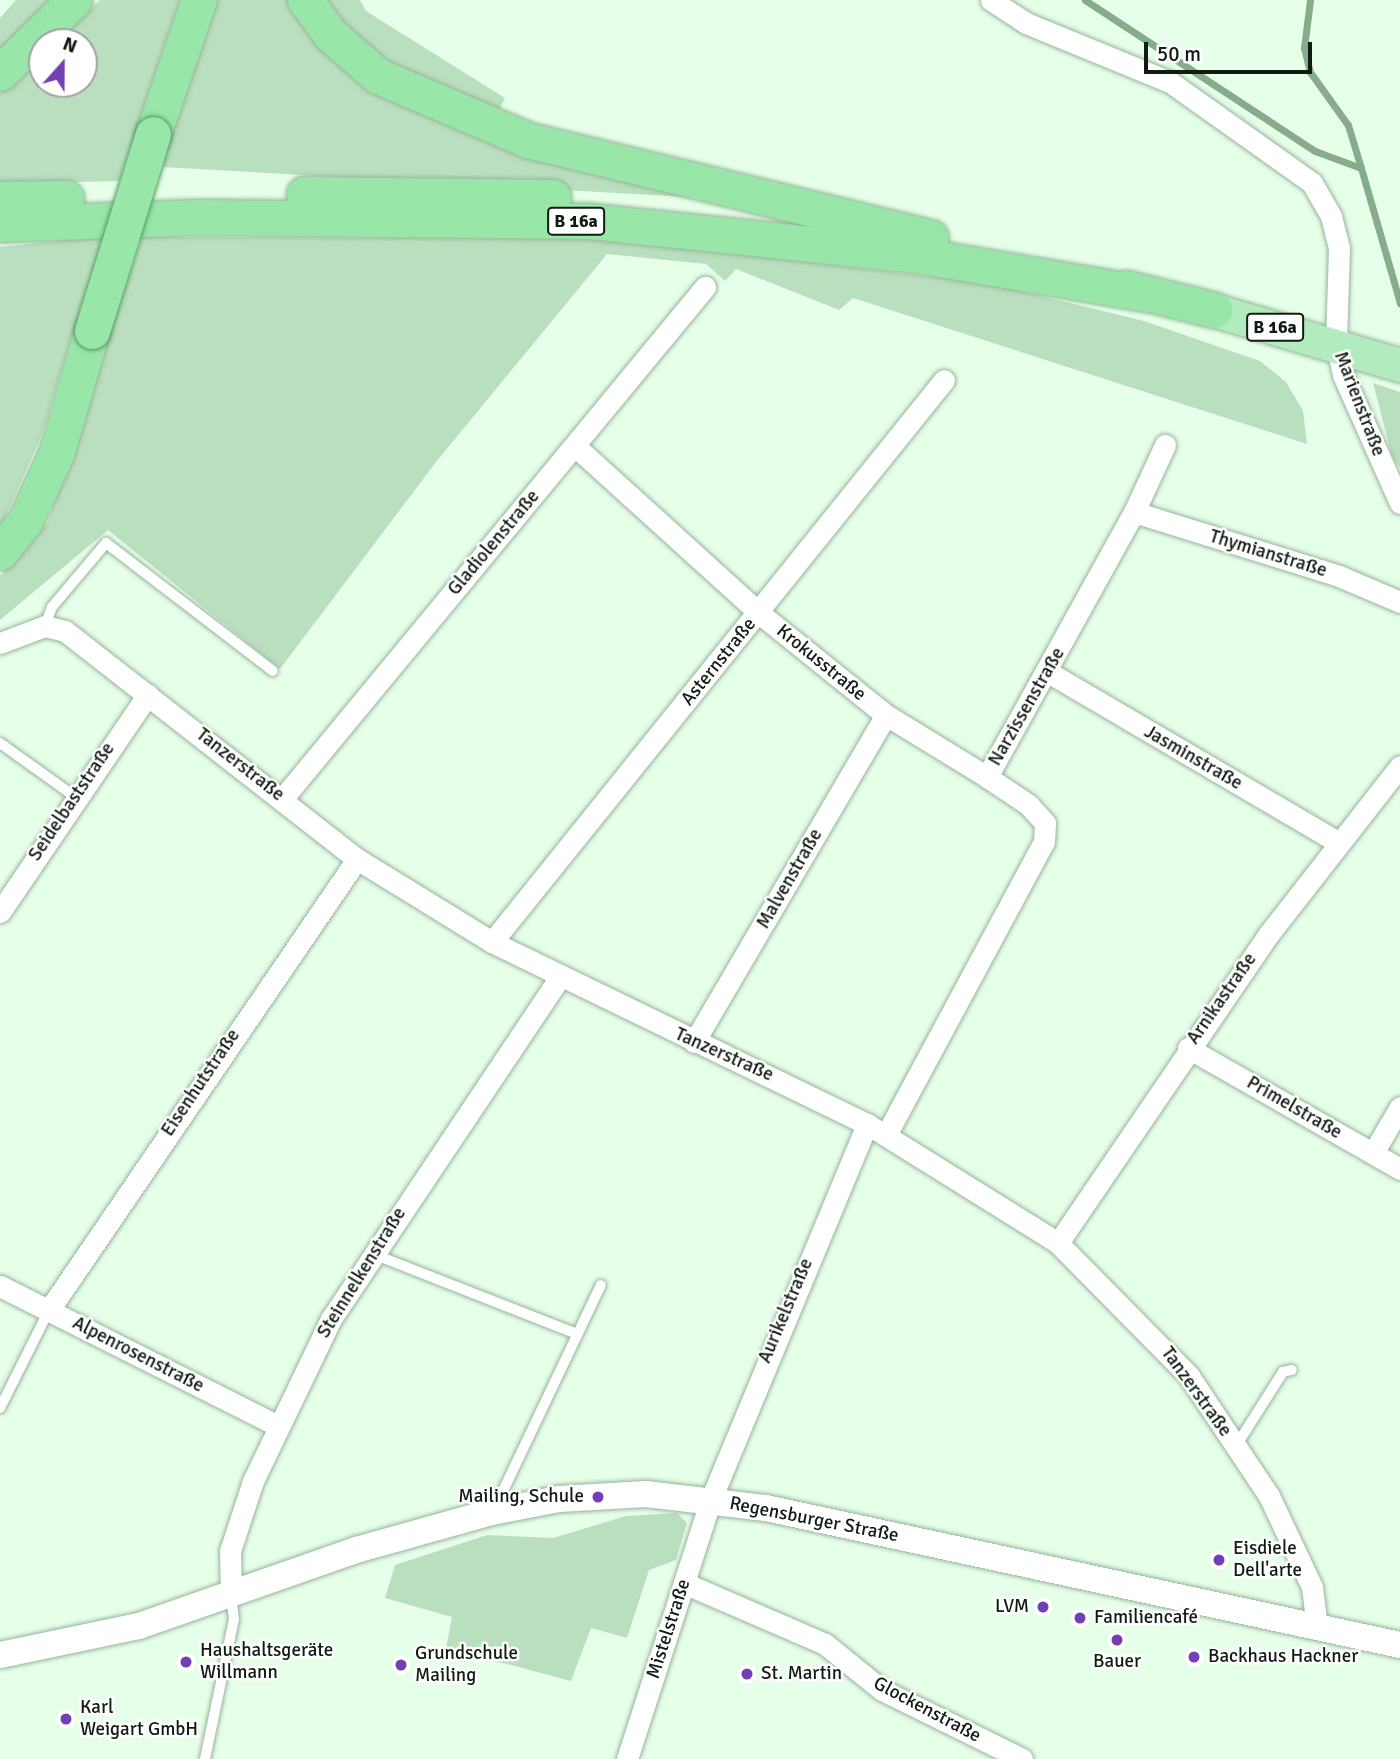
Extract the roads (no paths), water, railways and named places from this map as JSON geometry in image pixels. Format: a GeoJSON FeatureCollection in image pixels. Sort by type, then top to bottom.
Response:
{"type":"FeatureCollection","features":[{"type":"Feature","properties":{"kind":"highway"},"geometry":{"type":"LineString","coordinates":[[0,73],[74,0]]}},
{"type":"Feature","properties":{"kind":"highway"},"geometry":{"type":"LineString","coordinates":[[0,552],[25,521],[56,454],[153,134],[199,0]]}},
{"type":"Feature","properties":{"kind":"highway"},"geometry":{"type":"LineString","coordinates":[[305,0],[331,35],[378,76],[528,140],[925,236]]}},
{"type":"Feature","properties":{"kind":"highway","name":"B 16a"},"geometry":{"type":"LineString","coordinates":[[0,199],[449,192],[584,199],[925,236],[1214,310]]}},
{"type":"Feature","properties":{"kind":"highway","name":"B 16a"},"geometry":{"type":"LineString","coordinates":[[0,224],[199,217],[589,221],[917,256],[1148,294]]}},
{"type":"Feature","properties":{"kind":"main road","name":"B 16a"},"geometry":{"type":"LineString","coordinates":[[1214,310],[1388,361]]}},
{"type":"Feature","properties":{"kind":"street"},"geometry":{"type":"LineString","coordinates":[[992,0],[1026,23],[1170,82],[1303,174],[1323,199],[1339,248],[1336,344]]}},
{"type":"Feature","properties":{"kind":"street","name":"Gladiolenstraße"},"geometry":{"type":"LineString","coordinates":[[283,798],[705,287]]}},
{"type":"Feature","properties":{"kind":"street","name":"Marienstraße"},"geometry":{"type":"LineString","coordinates":[[1336,344],[1400,503]]}},
{"type":"Feature","properties":{"kind":"street","name":"Asternstraße"},"geometry":{"type":"LineString","coordinates":[[492,942],[944,380]]}},
{"type":"Feature","properties":{"kind":"street","name":"Narzissenstraße"},"geometry":{"type":"LineString","coordinates":[[886,1135],[1044,842],[1045,823],[1030,805],[987,777],[1048,673],[1134,512],[1165,445]]}},
{"type":"Feature","properties":{"kind":"street","name":"Krokusstraße"},"geometry":{"type":"LineString","coordinates":[[575,446],[759,613],[886,715],[987,777]]}},
{"type":"Feature","properties":{"kind":"street","name":"Thymianstraße"},"geometry":{"type":"LineString","coordinates":[[1134,512],[1400,601]]}},
{"type":"Feature","properties":{"kind":"street"},"geometry":{"type":"LineString","coordinates":[[0,643],[45,626]]}},
{"type":"Feature","properties":{"kind":"street","name":"Tanzerstraße"},"geometry":{"type":"LineString","coordinates":[[45,626],[87,645],[357,859],[492,942],[559,979],[886,1135],[1058,1242],[1158,1339],[1236,1446],[1269,1496],[1312,1587],[1317,1627]]}},
{"type":"Feature","properties":{"kind":"street","name":"Jasminstraße"},"geometry":{"type":"LineString","coordinates":[[1048,673],[1338,842]]}},
{"type":"Feature","properties":{"kind":"street","name":"Seidelbaststraße"},"geometry":{"type":"LineString","coordinates":[[0,912],[74,796],[148,694]]}},
{"type":"Feature","properties":{"kind":"street","name":"Malvenstraße"},"geometry":{"type":"LineString","coordinates":[[694,1042],[886,715]]}},
{"type":"Feature","properties":{"kind":"street","name":"Arnikastraße"},"geometry":{"type":"LineString","coordinates":[[1058,1242],[1188,1048],[1338,842],[1400,766]]}},
{"type":"Feature","properties":{"kind":"street","name":"Eisenhutstraße"},"geometry":{"type":"LineString","coordinates":[[49,1310],[357,859]]}},
{"type":"Feature","properties":{"kind":"street","name":"Steinnelkenstraße"},"geometry":{"type":"LineString","coordinates":[[231,1594],[230,1551],[276,1425],[373,1254],[559,979]]}},
{"type":"Feature","properties":{"kind":"street","name":"Primelstraße"},"geometry":{"type":"LineString","coordinates":[[1188,1048],[1400,1169]]}},
{"type":"Feature","properties":{"kind":"street"},"geometry":{"type":"LineString","coordinates":[[1373,1153],[1400,1107]]}},
{"type":"Feature","properties":{"kind":"street","name":"Aurikelstraße"},"geometry":{"type":"LineString","coordinates":[[710,1499],[867,1125]]}},
{"type":"Feature","properties":{"kind":"street","name":"Alpenrosenstraße"},"geometry":{"type":"LineString","coordinates":[[0,1286],[276,1425]]}},
{"type":"Feature","properties":{"kind":"street","name":"Regensburger Straße"},"geometry":{"type":"LineString","coordinates":[[0,1655],[139,1626],[231,1594],[492,1512],[598,1497],[710,1499],[1400,1645]]}},
{"type":"Feature","properties":{"kind":"street","name":"Mistelstraße"},"geometry":{"type":"LineString","coordinates":[[627,1759],[710,1499]]}},
{"type":"Feature","properties":{"kind":"street","name":"Glockenstraße"},"geometry":{"type":"LineString","coordinates":[[684,1583],[825,1644],[882,1690],[1023,1759]]}},
{"type":"Feature","properties":{"kind":"lane"},"geometry":{"type":"LineString","coordinates":[[45,626],[52,607],[107,543],[273,671]]}},
{"type":"Feature","properties":{"kind":"lane"},"geometry":{"type":"LineString","coordinates":[[0,743],[74,796]]}},
{"type":"Feature","properties":{"kind":"lane"},"geometry":{"type":"LineString","coordinates":[[373,1254],[577,1334]]}},
{"type":"Feature","properties":{"kind":"lane"},"geometry":{"type":"LineString","coordinates":[[492,1512],[601,1285]]}},
{"type":"Feature","properties":{"kind":"lane"},"geometry":{"type":"LineString","coordinates":[[0,1408],[49,1310]]}},
{"type":"Feature","properties":{"kind":"lane"},"geometry":{"type":"LineString","coordinates":[[1236,1446],[1283,1372],[1292,1370]]}},
{"type":"Feature","properties":{"kind":"lane"},"geometry":{"type":"LineString","coordinates":[[205,1759],[234,1619],[231,1594]]}},
{"type":"Feature","properties":{"kind":"waterway"},"geometry":{"type":"LineString","coordinates":[[1085,0],[1315,151],[1361,168],[1400,303]]}},
{"type":"Feature","properties":{"kind":"waterway"},"geometry":{"type":"LineString","coordinates":[[1310,0],[1304,48],[1310,72],[1348,125],[1361,168]]}},
{"type":"Feature","properties":{"kind":"place","name":"Mailing, Schule"},"geometry":{"type":"Point","coordinates":[598,1497]}},
{"type":"Feature","properties":{"kind":"place","name":"Eisdiele Dell'arte"},"geometry":{"type":"Point","coordinates":[1219,1560]}},
{"type":"Feature","properties":{"kind":"place","name":"LVM"},"geometry":{"type":"Point","coordinates":[1043,1607]}},
{"type":"Feature","properties":{"kind":"place","name":"Familiencafé"},"geometry":{"type":"Point","coordinates":[1080,1618]}},
{"type":"Feature","properties":{"kind":"place","name":"Bauer"},"geometry":{"type":"Point","coordinates":[1117,1640]}},
{"type":"Feature","properties":{"kind":"place","name":"Backhaus Hackner"},"geometry":{"type":"Point","coordinates":[1194,1657]}},
{"type":"Feature","properties":{"kind":"place","name":"Haushaltsgeräte Willmann"},"geometry":{"type":"Point","coordinates":[186,1662]}},
{"type":"Feature","properties":{"kind":"place","name":"Grundschule Mailing"},"geometry":{"type":"Point","coordinates":[401,1665]}},
{"type":"Feature","properties":{"kind":"place","name":"St. Martin"},"geometry":{"type":"Point","coordinates":[747,1674]}},
{"type":"Feature","properties":{"kind":"place","name":"Karl Weigart GmbH"},"geometry":{"type":"Point","coordinates":[66,1719]}}]}
